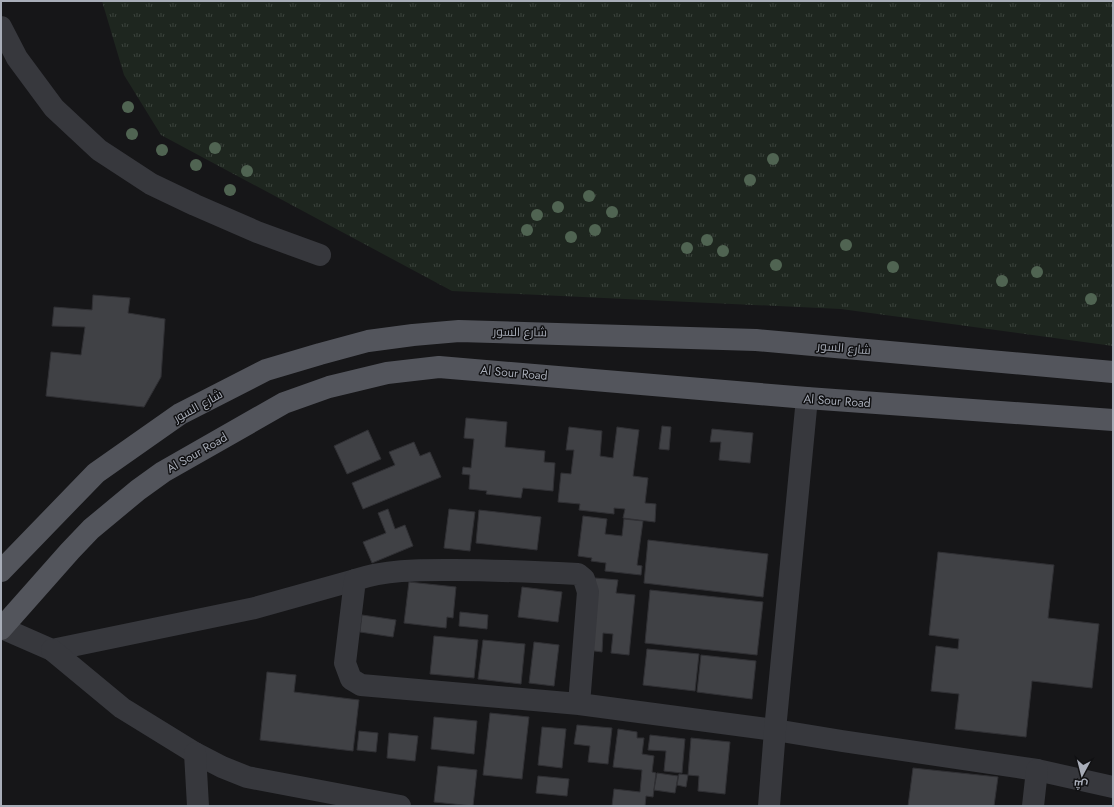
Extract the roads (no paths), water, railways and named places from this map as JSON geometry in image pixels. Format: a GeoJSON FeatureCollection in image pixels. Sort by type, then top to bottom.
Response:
{"type":"FeatureCollection","features":[{"type":"Feature","properties":{"kind":"main road","name":"شارع السور"},"geometry":{"type":"LineString","coordinates":[[1,571],[96,473],[180,414],[266,370],[368,342],[413,335],[460,331],[756,340],[1113,372]]}},
{"type":"Feature","properties":{"kind":"main road","name":"Al Sour Road"},"geometry":{"type":"LineString","coordinates":[[1,628],[91,529],[114,508],[164,472],[284,403],[329,387],[387,373],[440,367],[807,398],[1113,420]]}},
{"type":"Feature","properties":{"kind":"street"},"geometry":{"type":"LineString","coordinates":[[1,27],[17,58],[54,108],[99,150],[151,184],[257,232],[320,255]]}},
{"type":"Feature","properties":{"kind":"street"},"geometry":{"type":"LineString","coordinates":[[769,806],[807,398]]}},
{"type":"Feature","properties":{"kind":"street"},"geometry":{"type":"LineString","coordinates":[[52,650],[255,608],[380,573],[421,570],[501,570],[578,574],[584,579],[588,592],[579,704]]}},
{"type":"Feature","properties":{"kind":"street"},"geometry":{"type":"LineString","coordinates":[[355,580],[345,663],[351,679],[361,685],[579,704],[775,730],[1037,770],[1113,787]]}},
{"type":"Feature","properties":{"kind":"street"},"geometry":{"type":"LineString","coordinates":[[1,628],[52,650],[122,708],[195,753],[222,767],[247,777],[400,806]]}},
{"type":"Feature","properties":{"kind":"street"},"geometry":{"type":"LineString","coordinates":[[195,753],[198,806]]}},
{"type":"Feature","properties":{"kind":"street"},"geometry":{"type":"LineString","coordinates":[[1033,806],[1037,770]]}}]}
